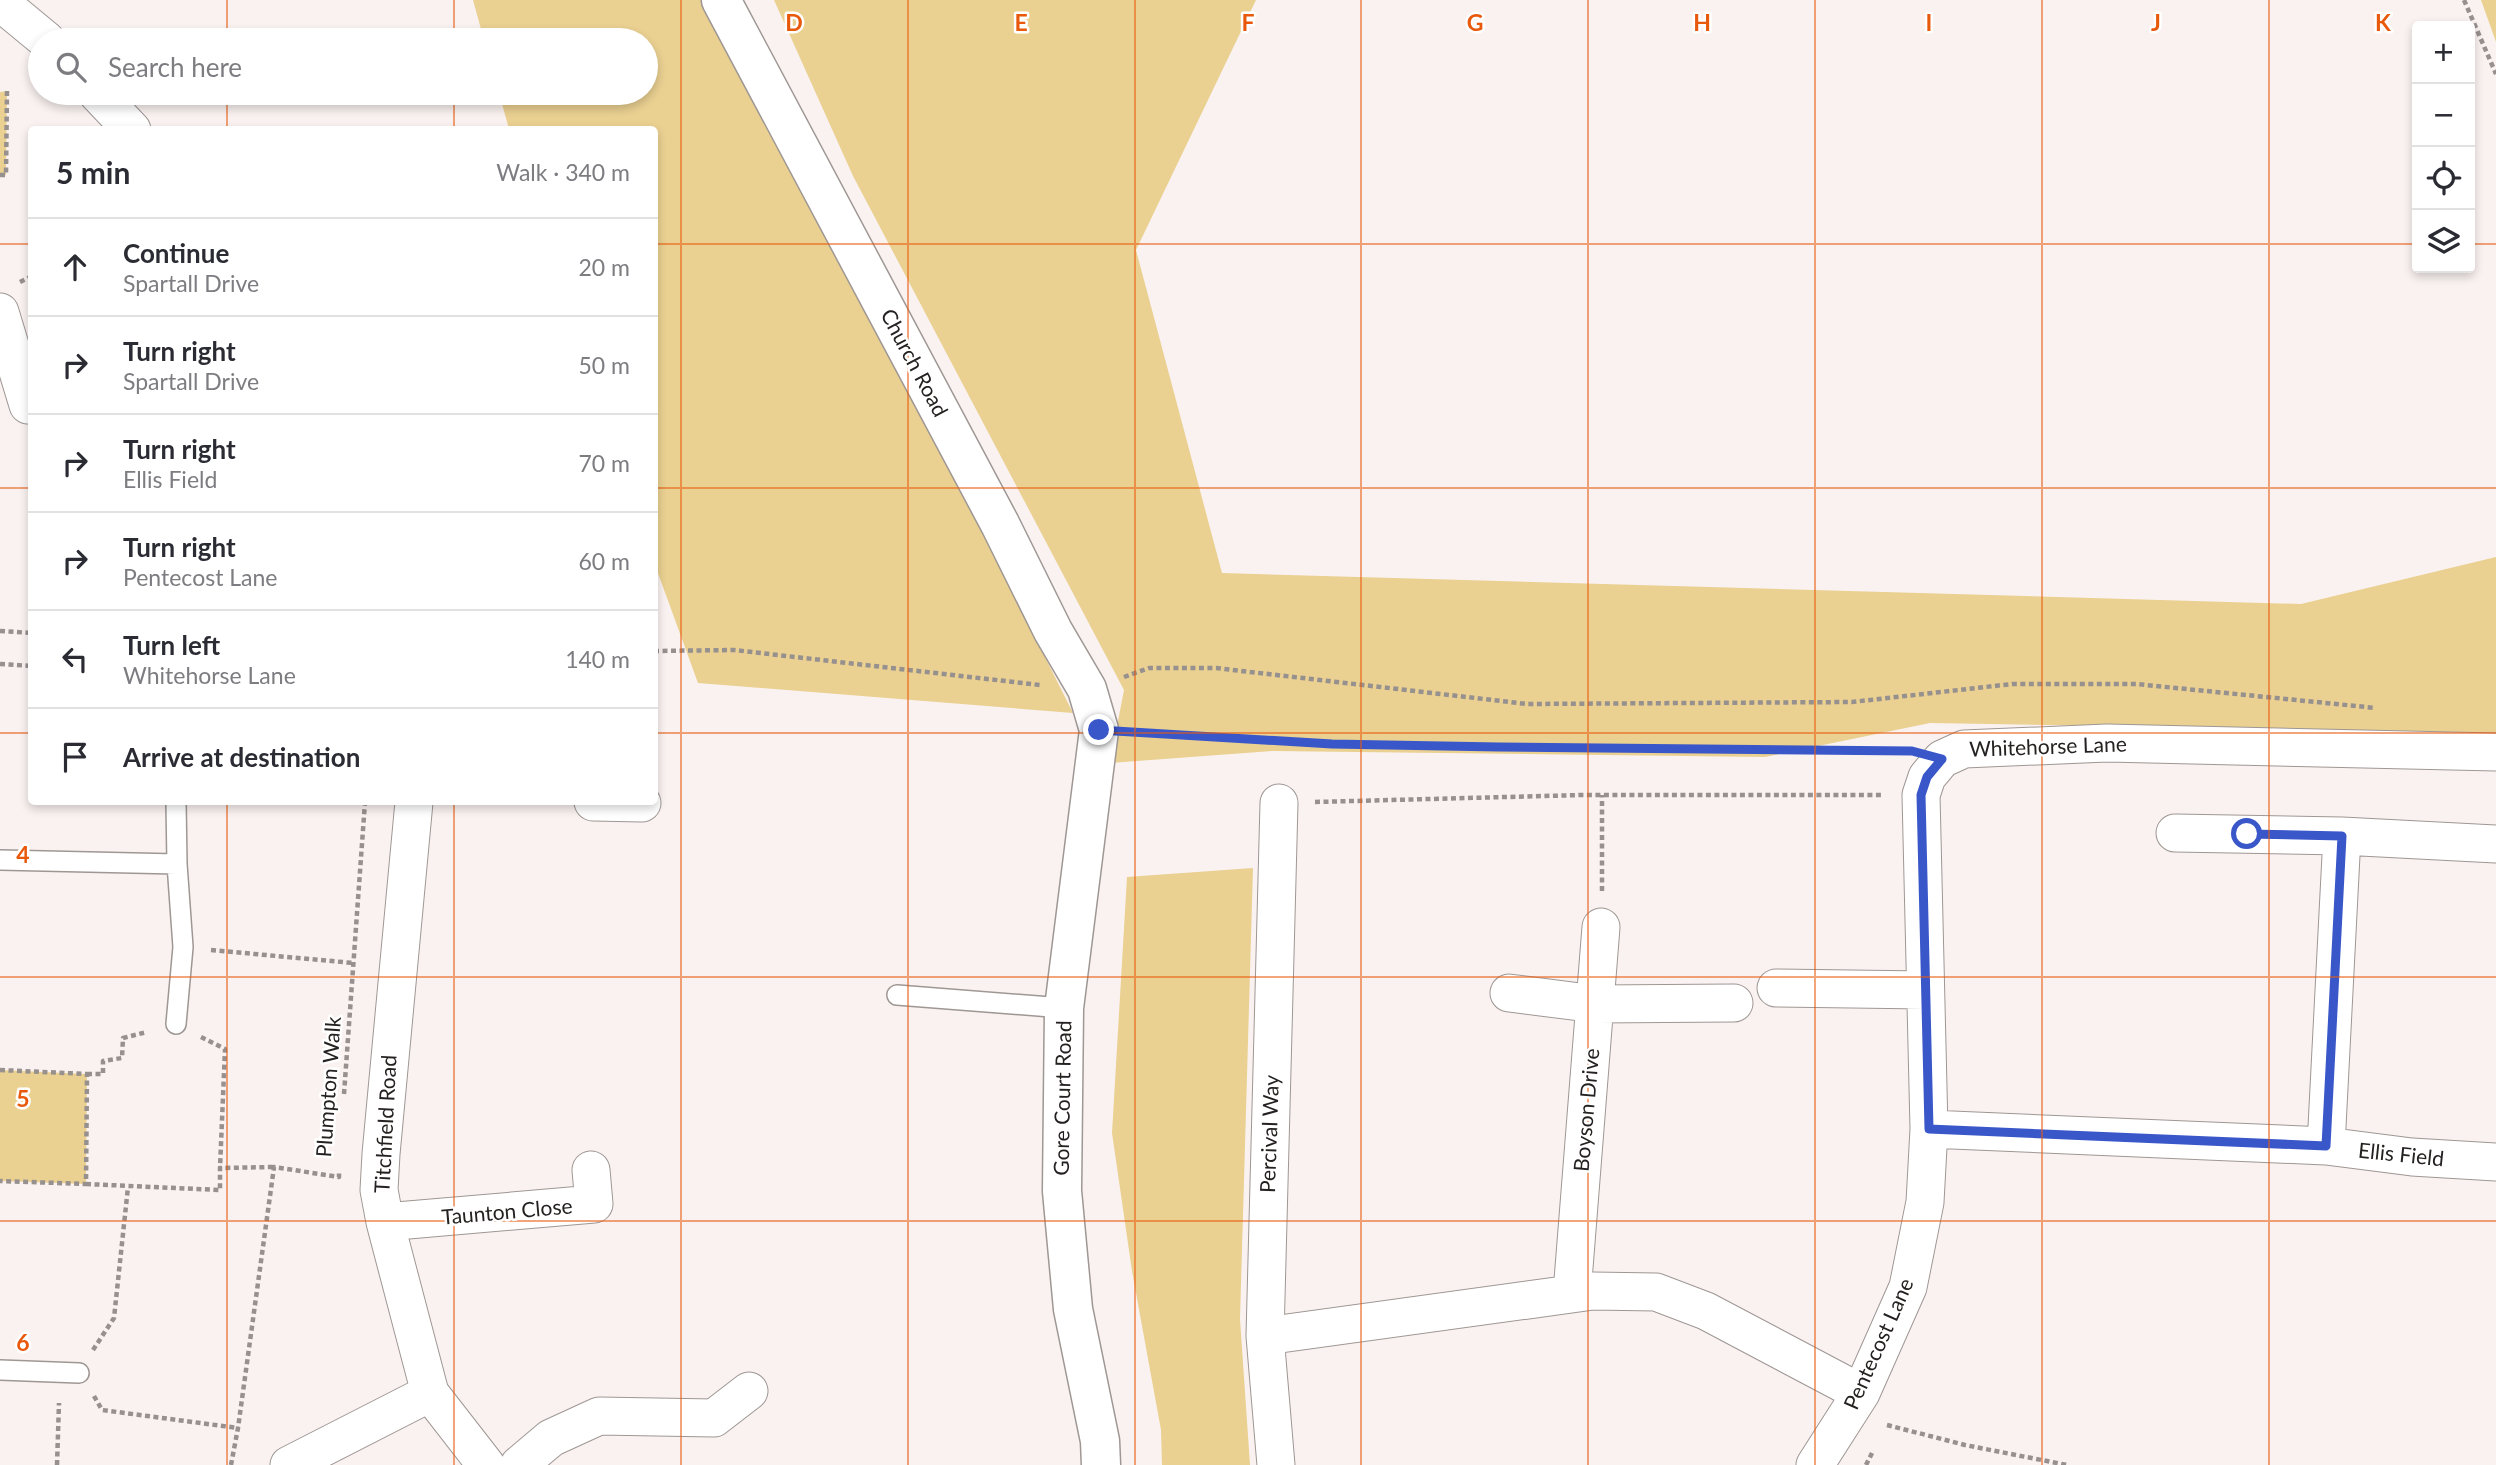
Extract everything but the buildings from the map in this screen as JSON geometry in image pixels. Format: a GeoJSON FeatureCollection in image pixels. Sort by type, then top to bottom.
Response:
{"type":"FeatureCollection","features":[{"type":"Feature","properties":{"kind":"street","name":"Church Road"},"geometry":{"type":"LineString","coordinates":[[721,0],[1000,524],[1053,631],[1087,689],[1099,730]]}},
{"type":"Feature","properties":{"kind":"street"},"geometry":{"type":"LineString","coordinates":[[3,2],[32,28]]}},
{"type":"Feature","properties":{"kind":"street"},"geometry":{"type":"LineString","coordinates":[[108,105],[128,126]]}},
{"type":"Feature","properties":{"kind":"street"},"geometry":{"type":"LineString","coordinates":[[0,312],[20,407]]}},
{"type":"Feature","properties":{"kind":"street","name":"Gore Court Road"},"geometry":{"type":"LineString","coordinates":[[1099,730],[1064,1008],[1062,1191],[1073,1309],[1100,1441],[1101,1465]]}},
{"type":"Feature","properties":{"kind":"street","name":"Whitehorse Lane"},"geometry":{"type":"LineString","coordinates":[[1942,759],[1964,749],[2106,743],[2496,752]]}},
{"type":"Feature","properties":{"kind":"street","name":"Pentecost Lane"},"geometry":{"type":"LineString","coordinates":[[1815,1465],[1861,1392],[1908,1287],[1925,1202],[1929,1129],[1921,795],[1927,777],[1942,759]]}},
{"type":"Feature","properties":{"kind":"street","name":"Percival Way"},"geometry":{"type":"LineString","coordinates":[[1276,1465],[1265,1336],[1279,803]]}},
{"type":"Feature","properties":{"kind":"street","name":"Titchfield Road"},"geometry":{"type":"LineString","coordinates":[[414,805],[379,1190],[430,1393],[486,1465]]}},
{"type":"Feature","properties":{"kind":"street"},"geometry":{"type":"LineString","coordinates":[[2175,833],[2342,836],[2496,844]]}},
{"type":"Feature","properties":{"kind":"street"},"geometry":{"type":"LineString","coordinates":[[2326,1146],[2342,836]]}},
{"type":"Feature","properties":{"kind":"street","name":"Boyson Drive"},"geometry":{"type":"LineString","coordinates":[[1572,1293],[1601,927]]}},
{"type":"Feature","properties":{"kind":"street"},"geometry":{"type":"LineString","coordinates":[[1776,988],[1925,990]]}},
{"type":"Feature","properties":{"kind":"street"},"geometry":{"type":"LineString","coordinates":[[1509,993],[1596,1004],[1734,1003]]}},
{"type":"Feature","properties":{"kind":"street","name":"Ellis Field"},"geometry":{"type":"LineString","coordinates":[[1929,1129],[2326,1146],[2412,1157],[2496,1163]]}},
{"type":"Feature","properties":{"kind":"street","name":"Taunton Close"},"geometry":{"type":"LineString","coordinates":[[385,1222],[594,1204],[591,1170]]}},
{"type":"Feature","properties":{"kind":"street"},"geometry":{"type":"LineString","coordinates":[[1265,1336],[1572,1293],[1656,1292],[1706,1311],[1861,1392]]}},
{"type":"Feature","properties":{"kind":"street"},"geometry":{"type":"LineString","coordinates":[[519,1465],[551,1438],[600,1416],[714,1418],[749,1391]]}},
{"type":"Feature","properties":{"kind":"street"},"geometry":{"type":"LineString","coordinates":[[289,1465],[430,1393]]}},
{"type":"Feature","properties":{"kind":"lane"},"geometry":{"type":"LineString","coordinates":[[176,805],[183,947],[176,1024]]}},
{"type":"Feature","properties":{"kind":"lane"},"geometry":{"type":"LineString","coordinates":[[0,860],[177,864]]}},
{"type":"Feature","properties":{"kind":"lane"},"geometry":{"type":"LineString","coordinates":[[897,995],[1064,1008]]}},
{"type":"Feature","properties":{"kind":"lane"},"geometry":{"type":"LineString","coordinates":[[0,1370],[69,1372]]}},
{"type":"Feature","properties":{"kind":"path"},"geometry":{"type":"LineString","coordinates":[[2464,0],[2496,74]]}},
{"type":"Feature","properties":{"kind":"path"},"geometry":{"type":"LineString","coordinates":[[0,175],[6,175],[7,91]]}},
{"type":"Feature","properties":{"kind":"path"},"geometry":{"type":"LineString","coordinates":[[0,631],[28,633]]}},
{"type":"Feature","properties":{"kind":"path"},"geometry":{"type":"LineString","coordinates":[[658,651],[734,650],[1087,689],[1149,668],[1216,668],[1527,704],[1852,702],[2012,684],[2136,684],[2380,708]]}},
{"type":"Feature","properties":{"kind":"path"},"geometry":{"type":"LineString","coordinates":[[0,664],[28,666]]}},
{"type":"Feature","properties":{"kind":"path","name":"Whitehorse Lane"},"geometry":{"type":"LineString","coordinates":[[1099,730],[1332,744],[1912,751],[1942,759]]}},
{"type":"Feature","properties":{"kind":"path"},"geometry":{"type":"LineString","coordinates":[[1601,927],[1602,795]]}},
{"type":"Feature","properties":{"kind":"path"},"geometry":{"type":"LineString","coordinates":[[1279,803],[1602,795],[1921,795]]}},
{"type":"Feature","properties":{"kind":"path","name":"Plumpton Walk"},"geometry":{"type":"LineString","coordinates":[[344,1097],[365,805]]}},
{"type":"Feature","properties":{"kind":"path"},"geometry":{"type":"LineString","coordinates":[[183,947],[353,963]]}},
{"type":"Feature","properties":{"kind":"path"},"geometry":{"type":"LineString","coordinates":[[0,1070],[103,1074],[103,1061],[122,1058],[123,1038],[176,1024],[225,1049],[220,1190],[0,1181]]}},
{"type":"Feature","properties":{"kind":"path"},"geometry":{"type":"LineString","coordinates":[[86,1184],[87,1074]]}},
{"type":"Feature","properties":{"kind":"path","name":"Plumpton Walk"},"geometry":{"type":"LineString","coordinates":[[274,1167],[339,1177],[340,1163]]}},
{"type":"Feature","properties":{"kind":"path"},"geometry":{"type":"LineString","coordinates":[[220,1168],[274,1167],[231,1465]]}},
{"type":"Feature","properties":{"kind":"path"},"geometry":{"type":"LineString","coordinates":[[57,1465],[69,1372],[114,1318],[128,1186]]}},
{"type":"Feature","properties":{"kind":"path"},"geometry":{"type":"LineString","coordinates":[[69,1372],[102,1410],[238,1428]]}},
{"type":"Feature","properties":{"kind":"path"},"geometry":{"type":"LineString","coordinates":[[1881,1435],[1886,1425],[1965,1445],[2067,1465]]}},
{"type":"Feature","properties":{"kind":"path"},"geometry":{"type":"LineString","coordinates":[[1866,1465],[1876,1445]]}},
{"type":"Feature","properties":{"kind":"shaded area"},"geometry":{"type":"Polygon","coordinates":[[[473,0],[716,0],[1073,713],[698,683],[658,573],[658,126],[508,126],[502,105],[658,105],[658,28],[481,28],[473,0]]]}},
{"type":"Feature","properties":{"kind":"shaded area"},"geometry":{"type":"Polygon","coordinates":[[[774,0],[1256,0],[1136,250],[1222,573],[2301,604],[2496,557],[2496,733],[1930,723],[1765,757],[1273,751],[1110,763],[1124,690],[853,176],[774,0]]]}},
{"type":"Feature","properties":{"kind":"shaded area"},"geometry":{"type":"Polygon","coordinates":[[[2481,0],[2496,0],[2496,42],[2481,0]]]}},
{"type":"Feature","properties":{"kind":"shaded area"},"geometry":{"type":"Polygon","coordinates":[[[7,91],[6,175],[0,175],[0,92],[7,91]]]}},
{"type":"Feature","properties":{"kind":"shaded area"},"geometry":{"type":"Polygon","coordinates":[[[1253,868],[1240,1319],[1250,1465],[1162,1465],[1161,1430],[1132,1271],[1112,1133],[1127,877],[1253,868]]]}},
{"type":"Feature","properties":{"kind":"shaded area"},"geometry":{"type":"Polygon","coordinates":[[[0,1070],[87,1074],[86,1184],[0,1181],[0,1070]]]}},
{"type":"Feature","properties":{"kind":"route"},"geometry":{"type":"LineString","coordinates":[[1099,730],[1332,744],[1912,751],[1942,759],[1927,777],[1921,795],[1929,1129],[2326,1146],[2342,836],[2247,834]]}}]}
